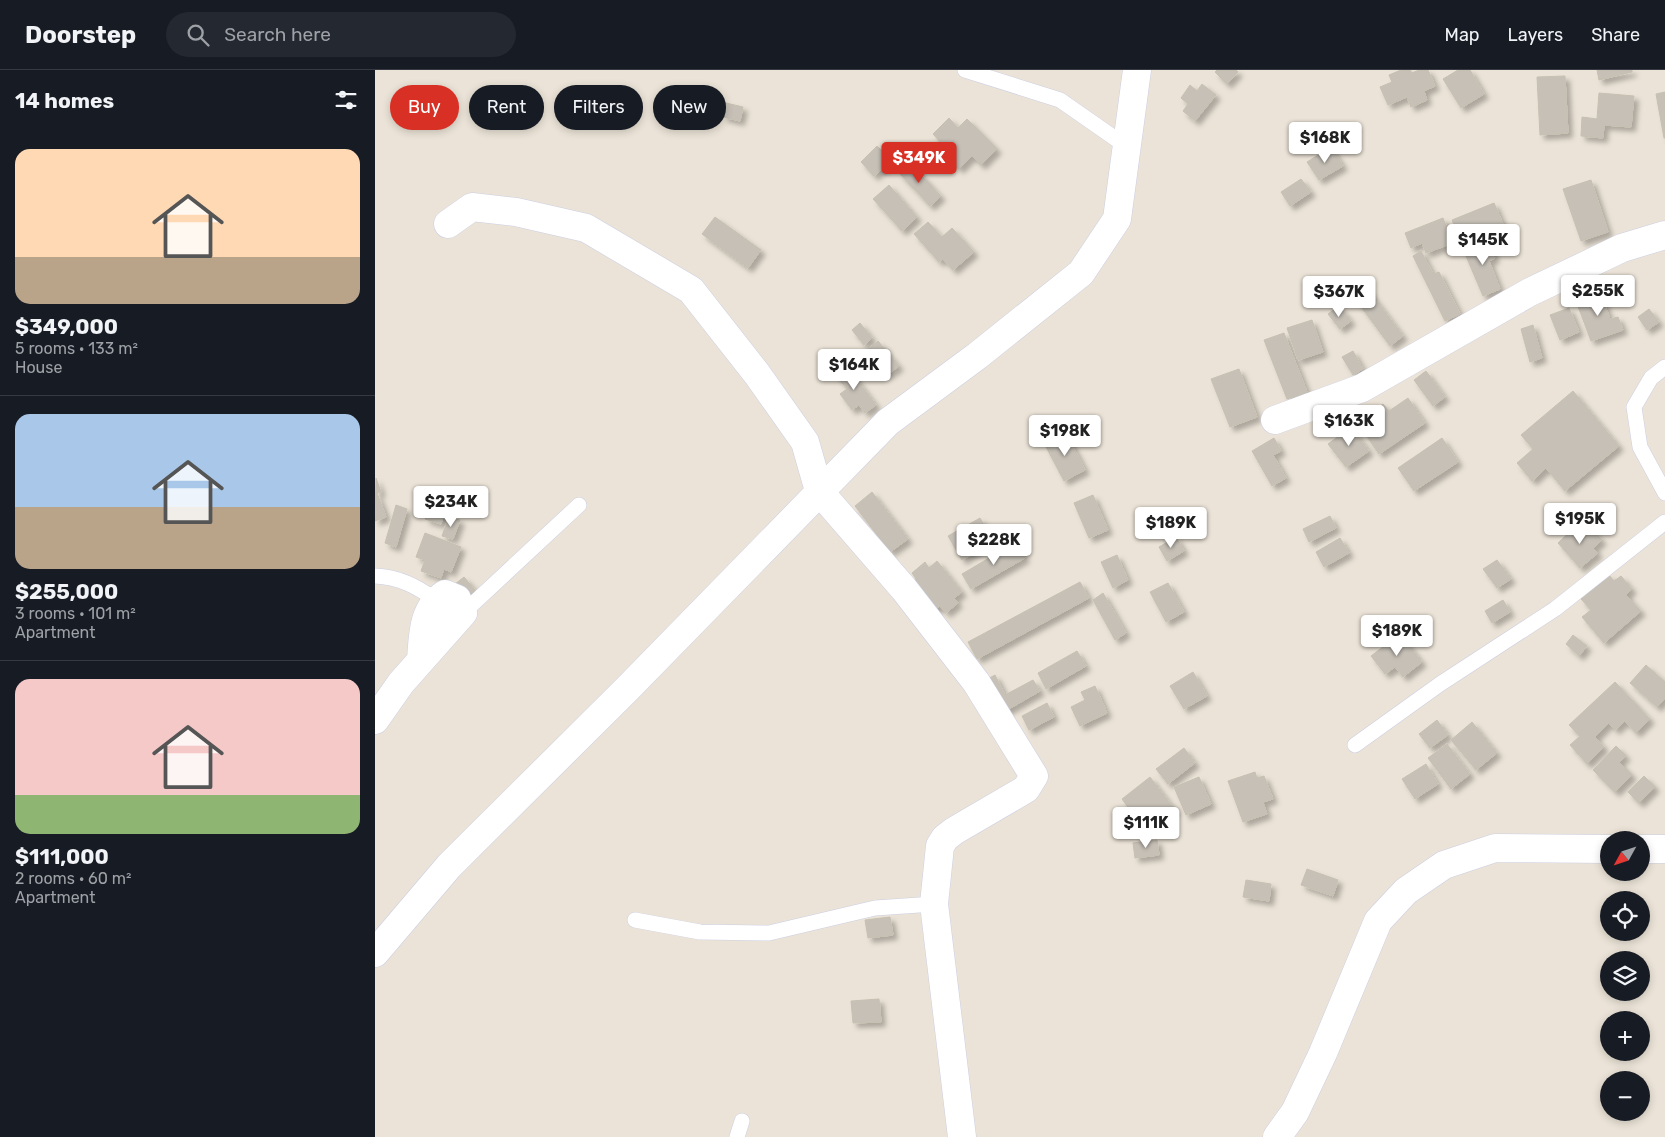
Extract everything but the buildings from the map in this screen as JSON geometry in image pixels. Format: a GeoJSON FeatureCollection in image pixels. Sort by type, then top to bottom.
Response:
{"type":"FeatureCollection","features":[{"type":"Feature","properties":{"kind":"street"},"geometry":{"type":"LineString","coordinates":[[375,953],[449,866],[629,687],[888,422],[977,356],[1081,273],[1117,219],[1137,70]]}},
{"type":"Feature","properties":{"kind":"street"},"geometry":{"type":"LineString","coordinates":[[448,224],[472,207],[516,212],[586,228],[691,290],[757,374],[805,442],[819,491],[904,589],[976,682],[1034,776],[1026,789],[945,838],[940,846],[934,904],[962,1137]]}},
{"type":"Feature","properties":{"kind":"street"},"geometry":{"type":"LineString","coordinates":[[1275,420],[1361,388],[1530,292],[1622,248],[1665,235]]}},
{"type":"Feature","properties":{"kind":"street"},"geometry":{"type":"LineString","coordinates":[[375,720],[421,660],[463,613],[457,600],[445,594],[436,600],[429,610],[424,626],[421,660]]}},
{"type":"Feature","properties":{"kind":"street"},"geometry":{"type":"LineString","coordinates":[[1277,1137],[1295,1112],[1323,1053],[1378,921],[1406,891],[1444,865],[1495,848],[1600,849]]}},
{"type":"Feature","properties":{"kind":"street"},"geometry":{"type":"LineString","coordinates":[[1650,849],[1665,849]]}},
{"type":"Feature","properties":{"kind":"lane"},"geometry":{"type":"LineString","coordinates":[[965,70],[1060,100],[1126,146]]}},
{"type":"Feature","properties":{"kind":"lane"},"geometry":{"type":"LineString","coordinates":[[1665,368],[1651,378],[1634,407],[1641,447],[1665,493]]}},
{"type":"Feature","properties":{"kind":"lane"},"geometry":{"type":"LineString","coordinates":[[463,613],[579,505]]}},
{"type":"Feature","properties":{"kind":"lane"},"geometry":{"type":"LineString","coordinates":[[1355,745],[1440,684],[1555,608],[1665,522]]}},
{"type":"Feature","properties":{"kind":"lane"},"geometry":{"type":"LineString","coordinates":[[375,576],[389,577],[415,585],[436,600]]}},
{"type":"Feature","properties":{"kind":"lane"},"geometry":{"type":"LineString","coordinates":[[635,920],[700,932],[769,932],[875,908],[934,904]]}},
{"type":"Feature","properties":{"kind":"lane"},"geometry":{"type":"LineString","coordinates":[[737,1137],[742,1121]]}}]}
